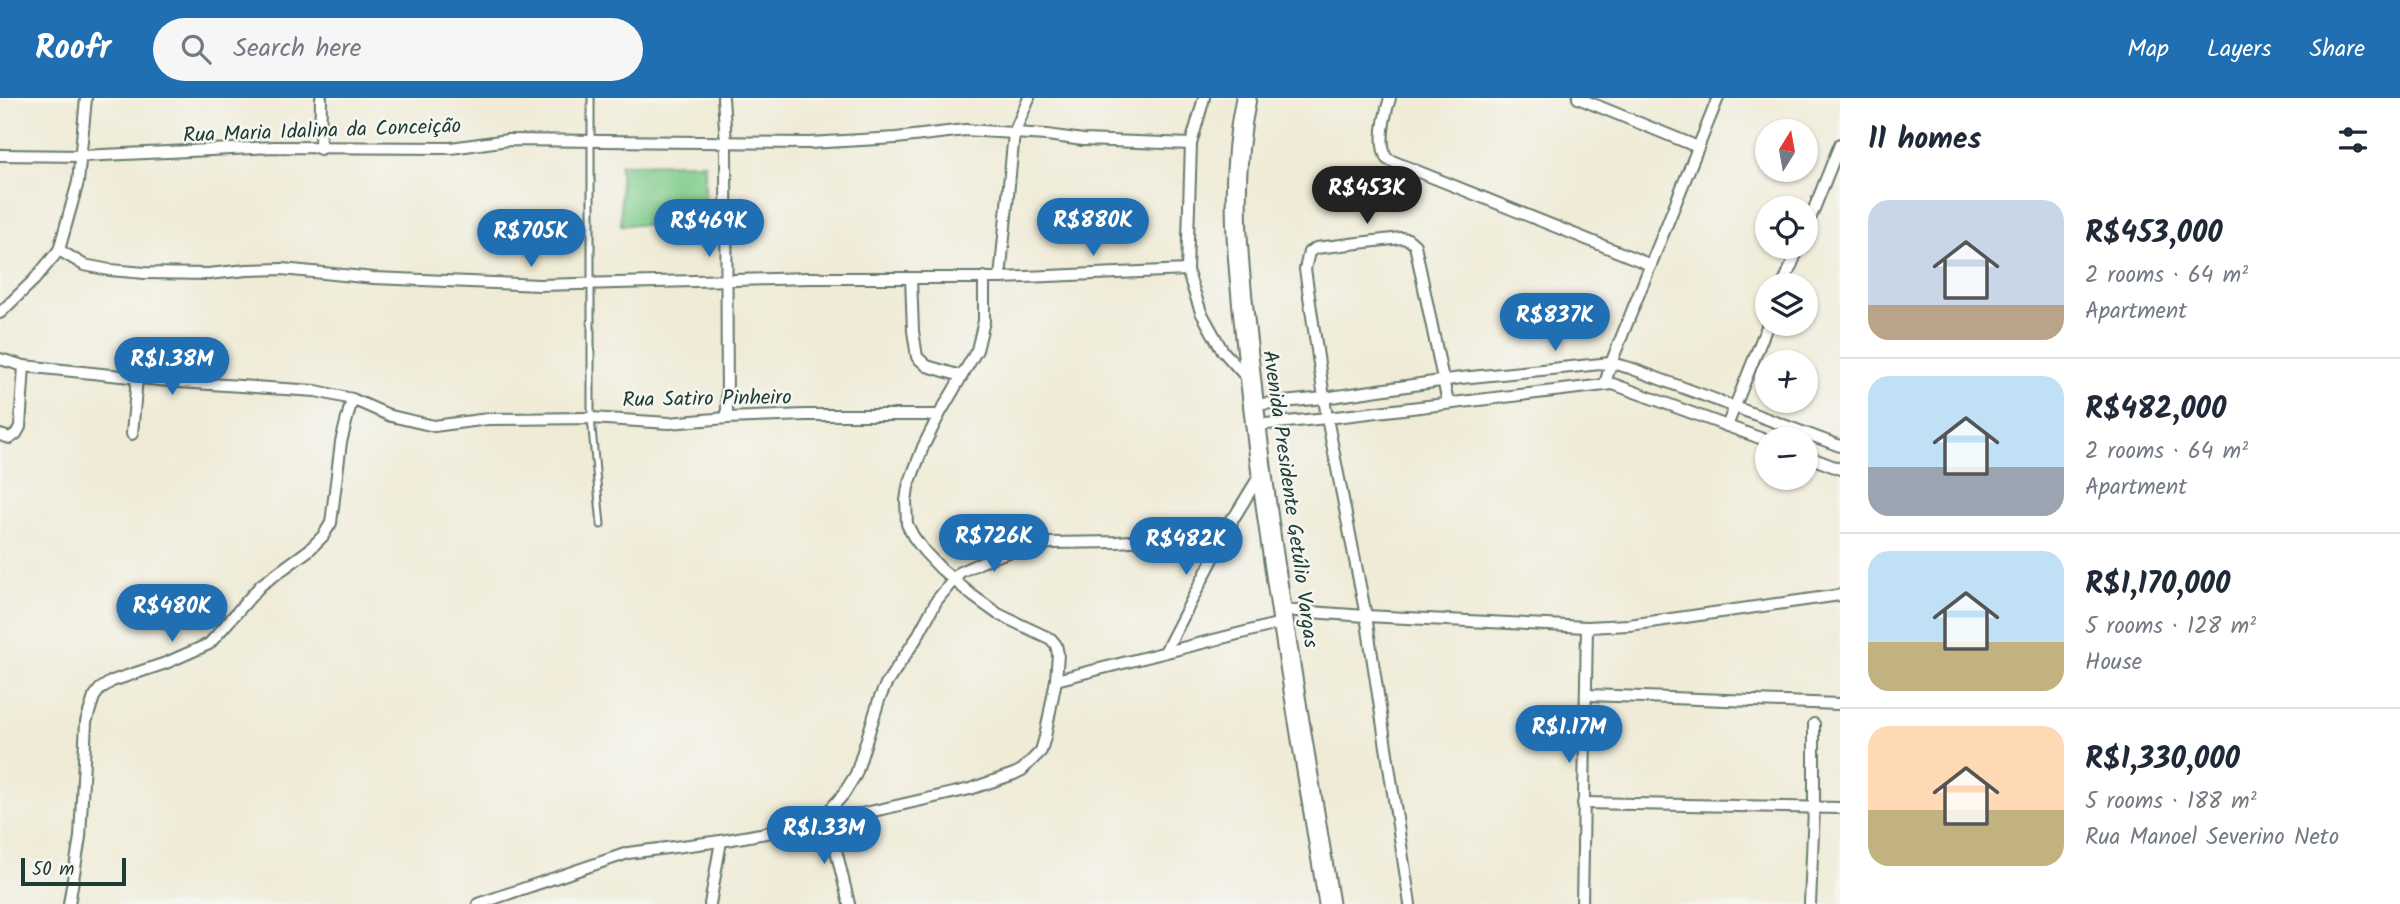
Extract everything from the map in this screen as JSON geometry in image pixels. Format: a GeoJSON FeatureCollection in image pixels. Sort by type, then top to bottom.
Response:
{"type":"FeatureCollection","features":[{"type":"Feature","properties":{"kind":"highway","name":"Avenida Presidente Getúlio Vargas"},"geometry":{"type":"LineString","coordinates":[[1246,98],[1239,129],[1235,176],[1239,285],[1262,472],[1329,904]]}},
{"type":"Feature","properties":{"kind":"street"},"geometry":{"type":"LineString","coordinates":[[0,313],[34,280],[59,250],[71,215],[78,182],[86,98]]}},
{"type":"Feature","properties":{"kind":"street"},"geometry":{"type":"LineString","coordinates":[[320,149],[321,98]]}},
{"type":"Feature","properties":{"kind":"street"},"geometry":{"type":"LineString","coordinates":[[723,98],[726,143],[727,418]]}},
{"type":"Feature","properties":{"kind":"street"},"geometry":{"type":"LineString","coordinates":[[1000,278],[1014,133],[1029,98]]}},
{"type":"Feature","properties":{"kind":"street"},"geometry":{"type":"LineString","coordinates":[[1204,98],[1191,144],[1186,270],[1206,321],[1222,349],[1251,384]]}},
{"type":"Feature","properties":{"kind":"street"},"geometry":{"type":"LineString","coordinates":[[1390,98],[1386,111],[1383,149],[1387,159],[1651,264]]}},
{"type":"Feature","properties":{"kind":"street"},"geometry":{"type":"LineString","coordinates":[[1578,98],[1698,148]]}},
{"type":"Feature","properties":{"kind":"street"},"geometry":{"type":"LineString","coordinates":[[1605,384],[1611,363],[1718,98]]}},
{"type":"Feature","properties":{"kind":"street","name":"Rua Maria Idalina da Conceição"},"geometry":{"type":"LineString","coordinates":[[0,155],[82,156],[275,147],[451,148],[508,140],[808,143],[896,138],[965,130],[1083,140],[1191,144]]}},
{"type":"Feature","properties":{"kind":"street"},"geometry":{"type":"LineString","coordinates":[[1818,199],[1840,144]]}},
{"type":"Feature","properties":{"kind":"street"},"geometry":{"type":"LineString","coordinates":[[1410,904],[1366,616],[1327,418],[1305,269],[1306,258],[1310,252],[1316,248],[1401,238],[1408,239],[1415,245],[1448,403]]}},
{"type":"Feature","properties":{"kind":"street"},"geometry":{"type":"LineString","coordinates":[[59,250],[84,265],[145,273],[208,274],[282,269],[420,281],[591,285],[725,280],[1000,278],[1186,270]]}},
{"type":"Feature","properties":{"kind":"street"},"geometry":{"type":"LineString","coordinates":[[478,904],[628,853],[721,841],[817,824],[970,789],[1022,770],[1041,751],[1056,680],[1056,645],[1051,639],[998,614],[940,569],[913,536],[906,515],[908,487],[923,447],[977,350],[984,321],[984,277]]}},
{"type":"Feature","properties":{"kind":"street"},"geometry":{"type":"LineString","coordinates":[[911,278],[917,357],[927,366],[961,376]]}},
{"type":"Feature","properties":{"kind":"street"},"geometry":{"type":"LineString","coordinates":[[1727,426],[1763,336]]}},
{"type":"Feature","properties":{"kind":"street"},"geometry":{"type":"LineString","coordinates":[[0,359],[24,366],[137,378],[316,391],[352,399],[341,442],[331,523],[323,536],[309,550],[261,585],[208,644],[193,653],[112,681],[94,697],[86,722],[80,837],[69,904]]}},
{"type":"Feature","properties":{"kind":"street"},"geometry":{"type":"LineString","coordinates":[[1253,405],[1611,363],[1840,446]]}},
{"type":"Feature","properties":{"kind":"street"},"geometry":{"type":"LineString","coordinates":[[0,435],[10,438],[16,435],[20,427],[24,366]]}},
{"type":"Feature","properties":{"kind":"street"},"geometry":{"type":"LineString","coordinates":[[131,434],[137,378]]}},
{"type":"Feature","properties":{"kind":"street"},"geometry":{"type":"LineString","coordinates":[[1256,425],[1605,384],[1622,385],[1755,436]]}},
{"type":"Feature","properties":{"kind":"street","name":"Rua Satiro Pinheiro"},"geometry":{"type":"LineString","coordinates":[[352,399],[391,416],[434,426],[488,419],[591,418],[669,423],[727,418],[939,415]]}},
{"type":"Feature","properties":{"kind":"street"},"geometry":{"type":"LineString","coordinates":[[1818,460],[1840,468]]}},
{"type":"Feature","properties":{"kind":"street"},"geometry":{"type":"LineString","coordinates":[[1165,652],[1235,516],[1262,472]]}},
{"type":"Feature","properties":{"kind":"street"},"geometry":{"type":"LineString","coordinates":[[817,824],[843,795],[856,774],[878,700],[886,684],[937,600],[953,580],[967,569],[1025,547],[1051,543],[1106,543],[1185,537],[1224,526],[1235,516]]}},
{"type":"Feature","properties":{"kind":"street"},"geometry":{"type":"LineString","coordinates":[[1056,680],[1165,652],[1283,616],[1366,616],[1587,627],[1629,625],[1840,595]]}},
{"type":"Feature","properties":{"kind":"street"},"geometry":{"type":"LineString","coordinates":[[1582,904],[1588,695],[1587,627]]}},
{"type":"Feature","properties":{"kind":"street"},"geometry":{"type":"LineString","coordinates":[[1588,695],[1840,704]]}},
{"type":"Feature","properties":{"kind":"street"},"geometry":{"type":"LineString","coordinates":[[1810,904],[1814,724]]}},
{"type":"Feature","properties":{"kind":"street"},"geometry":{"type":"LineString","coordinates":[[1583,803],[1840,808]]}},
{"type":"Feature","properties":{"kind":"street"},"geometry":{"type":"LineString","coordinates":[[829,821],[849,904]]}},
{"type":"Feature","properties":{"kind":"street"},"geometry":{"type":"LineString","coordinates":[[710,904],[721,841]]}},
{"type":"Feature","properties":{"kind":"lane"},"geometry":{"type":"LineString","coordinates":[[592,98],[591,418],[601,525]]}},
{"type":"Feature","properties":{"kind":"green space"},"geometry":{"type":"Polygon","coordinates":[[[705,163],[705,225],[621,225],[620,164],[705,163]]]}}]}
